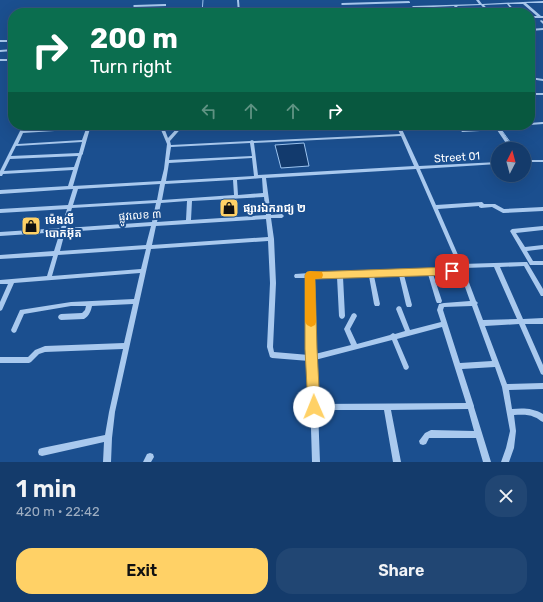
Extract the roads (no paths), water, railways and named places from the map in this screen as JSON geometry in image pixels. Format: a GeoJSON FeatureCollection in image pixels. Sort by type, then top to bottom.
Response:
{"type":"FeatureCollection","features":[{"type":"Feature","properties":{"kind":"street"},"geometry":{"type":"LineString","coordinates":[[136,0],[134,6],[165,5]]}},
{"type":"Feature","properties":{"kind":"street"},"geometry":{"type":"LineString","coordinates":[[341,0],[344,8]]}},
{"type":"Feature","properties":{"kind":"street"},"geometry":{"type":"LineString","coordinates":[[477,0],[486,8]]}},
{"type":"Feature","properties":{"kind":"street"},"geometry":{"type":"LineString","coordinates":[[342,4],[409,1],[413,7],[543,2]]}},
{"type":"Feature","properties":{"kind":"street"},"geometry":{"type":"LineString","coordinates":[[369,3],[372,8]]}},
{"type":"Feature","properties":{"kind":"street"},"geometry":{"type":"LineString","coordinates":[[506,3],[511,8]]}},
{"type":"Feature","properties":{"kind":"street"},"geometry":{"type":"LineString","coordinates":[[524,3],[530,8]]}},
{"type":"Feature","properties":{"kind":"street"},"geometry":{"type":"LineString","coordinates":[[1,175],[22,132],[44,130]]}},
{"type":"Feature","properties":{"kind":"street"},"geometry":{"type":"LineString","coordinates":[[49,278],[70,207],[76,168],[88,130]]}},
{"type":"Feature","properties":{"kind":"street"},"geometry":{"type":"LineString","coordinates":[[107,462],[108,438],[112,412],[125,346],[167,162],[168,144],[164,130]]}},
{"type":"Feature","properties":{"kind":"street"},"geometry":{"type":"LineString","coordinates":[[168,144],[178,130]]}},
{"type":"Feature","properties":{"kind":"street"},"geometry":{"type":"LineString","coordinates":[[400,130],[462,268],[483,323],[505,388],[513,431],[510,448],[504,462]]}},
{"type":"Feature","properties":{"kind":"street"},"geometry":{"type":"LineString","coordinates":[[499,130],[507,142]]}},
{"type":"Feature","properties":{"kind":"street"},"geometry":{"type":"LineString","coordinates":[[168,144],[252,142],[402,135]]}},
{"type":"Feature","properties":{"kind":"street"},"geometry":{"type":"LineString","coordinates":[[15,145],[84,141]]}},
{"type":"Feature","properties":{"kind":"street"},"geometry":{"type":"LineString","coordinates":[[252,142],[256,177]]}},
{"type":"Feature","properties":{"kind":"street"},"geometry":{"type":"LineString","coordinates":[[9,158],[80,154]]}},
{"type":"Feature","properties":{"kind":"street"},"geometry":{"type":"LineString","coordinates":[[167,162],[254,157]]}},
{"type":"Feature","properties":{"kind":"street"},"geometry":{"type":"LineString","coordinates":[[531,161],[543,161]]}},
{"type":"Feature","properties":{"kind":"street","name":"Street 01"},"geometry":{"type":"LineString","coordinates":[[0,192],[491,163]]}},
{"type":"Feature","properties":{"kind":"street"},"geometry":{"type":"LineString","coordinates":[[1,175],[76,168]]}},
{"type":"Feature","properties":{"kind":"street"},"geometry":{"type":"LineString","coordinates":[[264,177],[267,217],[271,239],[273,276],[270,352],[272,355],[312,358],[443,324]]}},
{"type":"Feature","properties":{"kind":"street"},"geometry":{"type":"LineString","coordinates":[[235,178],[236,197]]}},
{"type":"Feature","properties":{"kind":"street"},"geometry":{"type":"LineString","coordinates":[[0,211],[265,195]]}},
{"type":"Feature","properties":{"kind":"street"},"geometry":{"type":"LineString","coordinates":[[188,222],[190,199]]}},
{"type":"Feature","properties":{"kind":"street"},"geometry":{"type":"LineString","coordinates":[[435,207],[493,205],[503,211],[543,209]]}},
{"type":"Feature","properties":{"kind":"street","name":"ផ្លូវលេខ ៣"},"geometry":{"type":"LineString","coordinates":[[0,234],[282,216]]}},
{"type":"Feature","properties":{"kind":"street"},"geometry":{"type":"LineString","coordinates":[[543,228],[512,232],[532,263],[543,263]]}},
{"type":"Feature","properties":{"kind":"street"},"geometry":{"type":"LineString","coordinates":[[0,257],[271,239]]}},
{"type":"Feature","properties":{"kind":"street"},"geometry":{"type":"LineString","coordinates":[[523,248],[543,247]]}},
{"type":"Feature","properties":{"kind":"street"},"geometry":{"type":"LineString","coordinates":[[297,276],[430,272],[496,265],[527,264],[542,292]]}},
{"type":"Feature","properties":{"kind":"street"},"geometry":{"type":"LineString","coordinates":[[496,265],[543,372]]}},
{"type":"Feature","properties":{"kind":"street"},"geometry":{"type":"LineString","coordinates":[[0,282],[142,271]]}},
{"type":"Feature","properties":{"kind":"street"},"geometry":{"type":"LineString","coordinates":[[430,272],[439,301]]}},
{"type":"Feature","properties":{"kind":"street"},"geometry":{"type":"LineString","coordinates":[[401,273],[409,305]]}},
{"type":"Feature","properties":{"kind":"street"},"geometry":{"type":"LineString","coordinates":[[340,274],[342,316]]}},
{"type":"Feature","properties":{"kind":"street"},"geometry":{"type":"LineString","coordinates":[[370,274],[377,304]]}},
{"type":"Feature","properties":{"kind":"street"},"geometry":{"type":"LineString","coordinates":[[310,275],[316,462]]}},
{"type":"Feature","properties":{"kind":"street"},"geometry":{"type":"LineString","coordinates":[[0,308],[12,281]]}},
{"type":"Feature","properties":{"kind":"street"},"geometry":{"type":"LineString","coordinates":[[14,330],[22,312],[89,303],[136,301]]}},
{"type":"Feature","properties":{"kind":"street"},"geometry":{"type":"LineString","coordinates":[[61,317],[84,316],[88,311],[89,303]]}},
{"type":"Feature","properties":{"kind":"street"},"geometry":{"type":"LineString","coordinates":[[475,303],[441,306],[440,310],[443,324],[471,406],[487,462]]}},
{"type":"Feature","properties":{"kind":"street"},"geometry":{"type":"LineString","coordinates":[[399,309],[408,332]]}},
{"type":"Feature","properties":{"kind":"street"},"geometry":{"type":"LineString","coordinates":[[354,316],[347,328],[355,347]]}},
{"type":"Feature","properties":{"kind":"street"},"geometry":{"type":"LineString","coordinates":[[483,323],[543,321]]}},
{"type":"Feature","properties":{"kind":"street"},"geometry":{"type":"LineString","coordinates":[[393,336],[406,367]]}},
{"type":"Feature","properties":{"kind":"street"},"geometry":{"type":"LineString","coordinates":[[0,360],[29,360],[37,352],[45,349],[125,346]]}},
{"type":"Feature","properties":{"kind":"street"},"geometry":{"type":"LineString","coordinates":[[458,366],[497,364]]}},
{"type":"Feature","properties":{"kind":"street"},"geometry":{"type":"LineString","coordinates":[[505,388],[543,386]]}},
{"type":"Feature","properties":{"kind":"street"},"geometry":{"type":"LineString","coordinates":[[314,407],[471,406]]}},
{"type":"Feature","properties":{"kind":"street"},"geometry":{"type":"LineString","coordinates":[[387,407],[397,462]]}},
{"type":"Feature","properties":{"kind":"street"},"geometry":{"type":"LineString","coordinates":[[510,412],[536,413],[543,419]]}},
{"type":"Feature","properties":{"kind":"street"},"geometry":{"type":"LineString","coordinates":[[423,441],[427,435],[431,434],[479,435]]}},
{"type":"Feature","properties":{"kind":"street"},"geometry":{"type":"LineString","coordinates":[[42,452],[108,438]]}},
{"type":"Feature","properties":{"kind":"water"},"geometry":{"type":"Polygon","coordinates":[[[304,143],[309,166],[281,168],[275,145],[304,143]]]}},
{"type":"Feature","properties":{"kind":"waterway"},"geometry":{"type":"LineString","coordinates":[[202,8],[203,0]]}},
{"type":"Feature","properties":{"kind":"waterway"},"geometry":{"type":"LineString","coordinates":[[502,130],[510,142]]}},
{"type":"Feature","properties":{"kind":"place","name":"ផ្សារឯករាជ្យ ២"},"geometry":{"type":"Point","coordinates":[229,208]}},
{"type":"Feature","properties":{"kind":"place","name":"ម៉េងលី បោកអ៊ុត"},"geometry":{"type":"Point","coordinates":[31,226]}}]}
